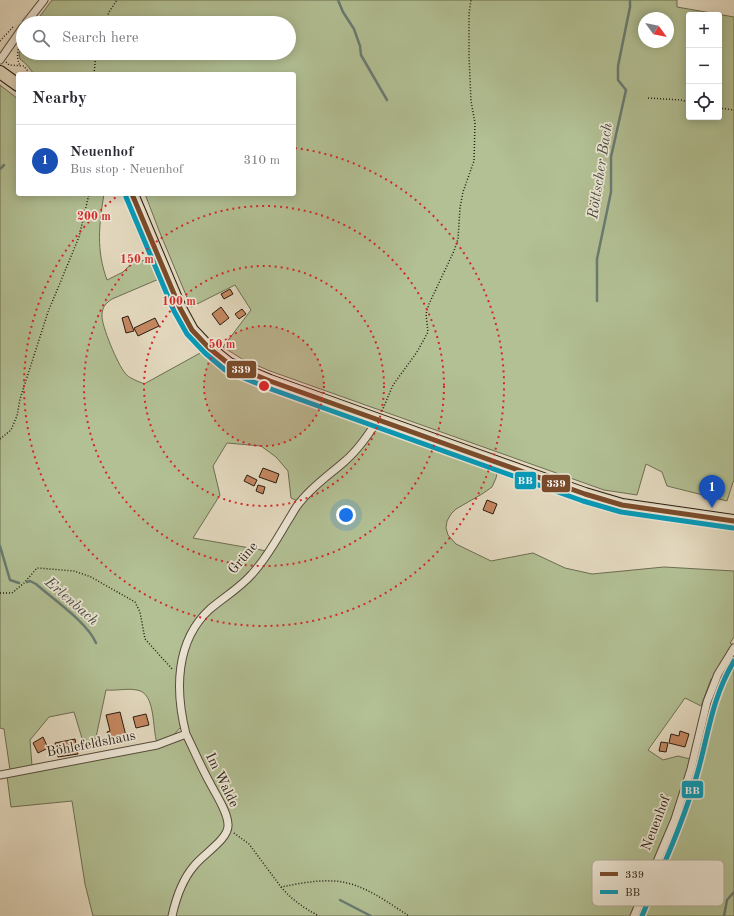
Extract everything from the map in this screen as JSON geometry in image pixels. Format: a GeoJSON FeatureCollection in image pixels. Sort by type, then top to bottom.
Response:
{"type":"FeatureCollection","features":[{"type":"Feature","properties":{"kind":"main road"},"geometry":{"type":"LineString","coordinates":[[0,72],[16,84]]}},
{"type":"Feature","properties":{"kind":"main road"},"geometry":{"type":"LineString","coordinates":[[133,196],[180,308],[192,330],[209,348],[229,364],[270,381],[585,494],[622,505],[734,521]]}},
{"type":"Feature","properties":{"kind":"street"},"geometry":{"type":"LineString","coordinates":[[31,16],[44,0]]}},
{"type":"Feature","properties":{"kind":"street"},"geometry":{"type":"LineString","coordinates":[[0,59],[16,37]]}},
{"type":"Feature","properties":{"kind":"street","name":"Grüne"},"geometry":{"type":"LineString","coordinates":[[186,734],[180,701],[179,676],[184,650],[194,628],[210,609],[242,585],[253,574],[269,552],[300,502],[357,448],[378,420]]}},
{"type":"Feature","properties":{"kind":"street","name":"Neuenhof"},"geometry":{"type":"LineString","coordinates":[[658,860],[675,819],[691,769],[709,697],[723,665],[734,648]]}},
{"type":"Feature","properties":{"kind":"street","name":"Böhlefeldshaus"},"geometry":{"type":"LineString","coordinates":[[0,775],[157,744],[186,734]]}},
{"type":"Feature","properties":{"kind":"street","name":"Im Walde"},"geometry":{"type":"LineString","coordinates":[[172,916],[179,893],[187,875],[223,838],[228,829],[228,824],[221,804],[186,734]]}},
{"type":"Feature","properties":{"kind":"street","name":"Neuenhof"},"geometry":{"type":"LineString","coordinates":[[634,916],[638,906]]}},
{"type":"Feature","properties":{"kind":"path"},"geometry":{"type":"LineString","coordinates":[[108,16],[117,0]]}},
{"type":"Feature","properties":{"kind":"path"},"geometry":{"type":"LineString","coordinates":[[378,420],[393,385],[417,352],[428,332],[426,314],[429,304],[454,251],[458,239],[460,208],[463,192],[474,161],[475,123],[471,101],[469,56],[469,14],[471,0]]}},
{"type":"Feature","properties":{"kind":"path"},"geometry":{"type":"LineString","coordinates":[[0,59],[9,65],[24,66],[28,72]]}},
{"type":"Feature","properties":{"kind":"path"},"geometry":{"type":"LineString","coordinates":[[18,60],[20,66]]}},
{"type":"Feature","properties":{"kind":"path"},"geometry":{"type":"LineString","coordinates":[[94,72],[95,60]]}},
{"type":"Feature","properties":{"kind":"path"},"geometry":{"type":"LineString","coordinates":[[648,98],[686,101]]}},
{"type":"Feature","properties":{"kind":"path"},"geometry":{"type":"LineString","coordinates":[[722,108],[734,110]]}},
{"type":"Feature","properties":{"kind":"path"},"geometry":{"type":"LineString","coordinates":[[0,439],[11,430],[17,416],[20,399],[48,312],[79,238],[89,196]]}},
{"type":"Feature","properties":{"kind":"path"},"geometry":{"type":"LineString","coordinates":[[0,593],[12,593],[24,583],[36,568],[74,571],[91,577],[135,602],[140,612],[145,639],[179,676]]}},
{"type":"Feature","properties":{"kind":"path"},"geometry":{"type":"LineString","coordinates":[[228,829],[239,835],[249,844],[280,887],[290,897],[301,906],[319,916]]}},
{"type":"Feature","properties":{"kind":"path"},"geometry":{"type":"LineString","coordinates":[[280,887],[332,881],[349,883],[364,889],[409,916]]}},
{"type":"Feature","properties":{"kind":"green space"},"geometry":{"type":"Polygon","coordinates":[[[52,0],[677,0],[677,7],[706,12],[686,12],[686,120],[722,120],[722,15],[734,17],[734,481],[727,501],[667,486],[662,472],[646,464],[637,495],[604,490],[270,371],[242,359],[223,347],[251,310],[235,285],[191,307],[146,196],[296,196],[296,72],[32,72],[21,60],[296,60],[296,16],[40,16],[52,0]]]}},
{"type":"Feature","properties":{"kind":"green space"},"geometry":{"type":"Polygon","coordinates":[[[0,85],[16,97],[16,196],[104,196],[101,216],[100,248],[107,280],[123,272],[132,263],[150,259],[159,279],[112,299],[106,304],[103,310],[102,320],[110,345],[122,369],[128,376],[144,384],[202,352],[235,374],[498,469],[492,487],[456,509],[447,521],[446,528],[448,535],[456,544],[491,561],[533,553],[565,568],[592,574],[664,567],[734,571],[734,637],[730,643],[734,645],[734,916],[93,916],[85,884],[72,801],[11,807],[7,776],[181,739],[187,740],[209,783],[230,830],[189,733],[180,728],[170,739],[157,743],[152,712],[147,697],[137,690],[129,689],[106,690],[95,742],[85,748],[74,712],[49,717],[30,740],[32,766],[10,770],[4,729],[0,728],[0,85]],[[227,443],[213,466],[220,495],[193,538],[267,551],[302,503],[291,498],[288,471],[276,457],[261,446],[227,443]],[[711,679],[701,706],[685,698],[648,750],[663,760],[678,756],[690,759],[694,767],[710,705],[718,682],[711,679]]]}},
{"type":"Feature","properties":{"kind":"building"},"geometry":{"type":"Polygon","coordinates":[[[230,289],[233,294],[224,299],[221,294],[230,289]]]}},
{"type":"Feature","properties":{"kind":"building"},"geometry":{"type":"Polygon","coordinates":[[[221,307],[229,318],[220,325],[212,314],[221,307]]]}},
{"type":"Feature","properties":{"kind":"building"},"geometry":{"type":"Polygon","coordinates":[[[242,309],[246,314],[239,319],[235,314],[242,309]]]}},
{"type":"Feature","properties":{"kind":"building"},"geometry":{"type":"Polygon","coordinates":[[[128,316],[134,331],[126,333],[122,318],[128,316]]]}},
{"type":"Feature","properties":{"kind":"building"},"geometry":{"type":"Polygon","coordinates":[[[155,318],[159,326],[138,336],[134,328],[155,318]]]}},
{"type":"Feature","properties":{"kind":"building"},"geometry":{"type":"Polygon","coordinates":[[[263,468],[279,474],[276,483],[259,477],[263,468]]]}},
{"type":"Feature","properties":{"kind":"building"},"geometry":{"type":"Polygon","coordinates":[[[247,475],[257,480],[254,486],[244,481],[247,475]]]}},
{"type":"Feature","properties":{"kind":"building"},"geometry":{"type":"Polygon","coordinates":[[[258,485],[265,487],[263,494],[256,491],[258,485]]]}},
{"type":"Feature","properties":{"kind":"building"},"geometry":{"type":"Polygon","coordinates":[[[487,500],[497,504],[493,514],[483,510],[487,500]]]}},
{"type":"Feature","properties":{"kind":"building"},"geometry":{"type":"Polygon","coordinates":[[[120,712],[127,740],[111,745],[107,732],[110,731],[106,715],[120,712]]]}},
{"type":"Feature","properties":{"kind":"building"},"geometry":{"type":"Polygon","coordinates":[[[146,714],[149,725],[136,728],[133,717],[146,714]]]}},
{"type":"Feature","properties":{"kind":"building"},"geometry":{"type":"Polygon","coordinates":[[[680,731],[689,734],[685,747],[669,743],[671,734],[679,736],[680,731]]]}},
{"type":"Feature","properties":{"kind":"building"},"geometry":{"type":"Polygon","coordinates":[[[43,737],[48,748],[38,753],[33,743],[43,737]]]}},
{"type":"Feature","properties":{"kind":"building"},"geometry":{"type":"Polygon","coordinates":[[[75,739],[78,754],[58,757],[55,743],[75,739]]]}},
{"type":"Feature","properties":{"kind":"building"},"geometry":{"type":"Polygon","coordinates":[[[661,742],[668,743],[666,752],[659,751],[661,742]]]}},
{"type":"Feature","properties":{"kind":"waterway"},"geometry":{"type":"LineString","coordinates":[[338,0],[343,12],[354,29],[360,46],[361,55],[387,100]]}},
{"type":"Feature","properties":{"kind":"waterway","name":"Röttscher Bach"},"geometry":{"type":"LineString","coordinates":[[597,301],[597,259],[611,192],[611,157],[626,90],[618,80],[618,66],[630,7],[630,0]]}},
{"type":"Feature","properties":{"kind":"waterway"},"geometry":{"type":"LineString","coordinates":[[0,169],[4,165]]}},
{"type":"Feature","properties":{"kind":"waterway","name":"Erlenbach"},"geometry":{"type":"LineString","coordinates":[[0,546],[10,580],[19,583]]}},
{"type":"Feature","properties":{"kind":"waterway","name":"Erlenbach"},"geometry":{"type":"LineString","coordinates":[[27,582],[30,581],[36,584],[78,619],[86,627],[96,643]]}},
{"type":"Feature","properties":{"kind":"waterway"},"geometry":{"type":"LineString","coordinates":[[724,916],[727,900],[734,892]]}},
{"type":"Feature","properties":{"kind":"waterway"},"geometry":{"type":"LineString","coordinates":[[340,900],[371,916]]}},
{"type":"Feature","properties":{"kind":"transit line","name":"339"},"geometry":{"type":"LineString","coordinates":[[133,196],[180,308],[192,330],[209,348],[229,364],[270,381],[585,494],[622,505],[734,521]]}},
{"type":"Feature","properties":{"kind":"transit line","name":"BB"},"geometry":{"type":"LineString","coordinates":[[126,197],[174,311],[187,334],[205,353],[225,370],[268,388],[583,501],[621,512],[733,528]]}},
{"type":"Feature","properties":{"kind":"transit line","name":"BB"},"geometry":{"type":"LineString","coordinates":[[665,860],[692,790],[716,702],[734,661]]}},
{"type":"Feature","properties":{"kind":"transit line","name":"BB"},"geometry":{"type":"LineString","coordinates":[[642,916],[646,906]]}},
{"type":"Feature","properties":{"kind":"place","name":"Neuenhof"},"geometry":{"type":"Point","coordinates":[712,508]}}]}
